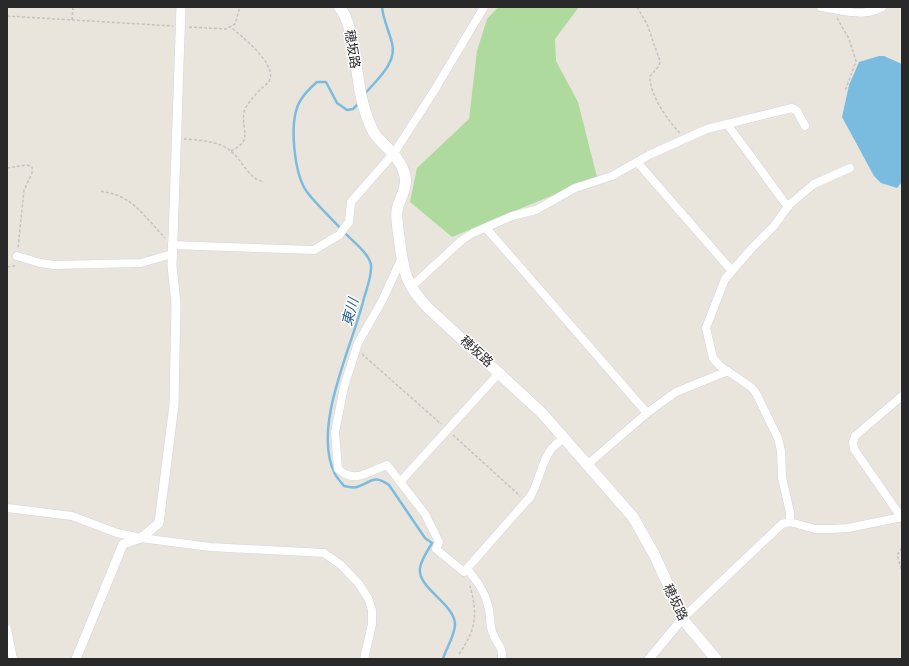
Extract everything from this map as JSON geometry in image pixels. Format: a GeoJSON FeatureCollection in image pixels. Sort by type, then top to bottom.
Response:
{"type":"FeatureCollection","features":[{"type":"Feature","properties":{"kind":"main road","name":"穂坂路"},"geometry":{"type":"LineString","coordinates":[[339,7],[344,12],[350,26],[362,96],[369,121],[376,136],[394,153],[404,172],[406,186],[398,209],[397,220],[405,276],[414,293],[428,308],[500,372],[542,413],[633,517],[654,554],[683,618],[716,659]]}},
{"type":"Feature","properties":{"kind":"street"},"geometry":{"type":"LineString","coordinates":[[76,659],[123,544],[141,538],[159,523],[174,405],[176,303],[172,266],[172,247],[180,7]]}},
{"type":"Feature","properties":{"kind":"street"},"geometry":{"type":"LineString","coordinates":[[17,256],[40,263],[54,265],[141,263],[172,247],[314,250],[339,236],[347,227],[351,202],[394,153],[434,91],[484,7]]}},
{"type":"Feature","properties":{"kind":"street"},"geometry":{"type":"LineString","coordinates":[[822,7],[864,14],[882,7]]}},
{"type":"Feature","properties":{"kind":"street"},"geometry":{"type":"LineString","coordinates":[[411,287],[462,240],[512,216],[536,210],[576,188],[612,176],[637,162],[707,129],[792,108],[797,112],[805,126]]}},
{"type":"Feature","properties":{"kind":"street"},"geometry":{"type":"LineString","coordinates":[[727,124],[788,207]]}},
{"type":"Feature","properties":{"kind":"street"},"geometry":{"type":"LineString","coordinates":[[637,162],[732,271]]}},
{"type":"Feature","properties":{"kind":"street"},"geometry":{"type":"LineString","coordinates":[[790,522],[790,512],[782,478],[781,451],[778,438],[752,387],[720,366],[713,358],[706,328],[725,279],[774,226],[788,207],[814,184],[850,168]]}},
{"type":"Feature","properties":{"kind":"street"},"geometry":{"type":"LineString","coordinates":[[486,228],[647,413]]}},
{"type":"Feature","properties":{"kind":"street"},"geometry":{"type":"LineString","coordinates":[[402,260],[382,301],[358,343],[344,387],[335,432],[338,469],[346,476],[354,478],[386,465],[425,514],[439,542],[436,549],[466,570],[479,583],[488,606],[492,633],[502,650],[502,659]]}},
{"type":"Feature","properties":{"kind":"street"},"geometry":{"type":"LineString","coordinates":[[587,465],[647,413],[676,392],[728,371]]}},
{"type":"Feature","properties":{"kind":"street"},"geometry":{"type":"LineString","coordinates":[[400,482],[500,372]]}},
{"type":"Feature","properties":{"kind":"street"},"geometry":{"type":"LineString","coordinates":[[649,659],[683,618],[782,524],[790,522],[815,529],[832,529],[848,528],[901,517],[854,449],[853,442],[855,436],[902,396]]}},
{"type":"Feature","properties":{"kind":"street"},"geometry":{"type":"LineString","coordinates":[[466,570],[530,497],[535,490],[552,448],[564,438]]}},
{"type":"Feature","properties":{"kind":"street"},"geometry":{"type":"LineString","coordinates":[[7,508],[72,516],[117,533],[141,538],[210,547],[324,553],[341,565],[359,584],[368,598],[372,610],[372,624],[364,659]]}},
{"type":"Feature","properties":{"kind":"street"},"geometry":{"type":"LineString","coordinates":[[7,629],[13,659]]}},
{"type":"Feature","properties":{"kind":"path"},"geometry":{"type":"LineString","coordinates":[[72,20],[73,7]]}},
{"type":"Feature","properties":{"kind":"path"},"geometry":{"type":"LineString","coordinates":[[7,16],[220,29],[231,27],[235,24],[240,7]]}},
{"type":"Feature","properties":{"kind":"path"},"geometry":{"type":"LineString","coordinates":[[637,7],[647,24],[660,61],[659,66],[650,76],[652,88],[669,120],[685,139]]}},
{"type":"Feature","properties":{"kind":"path"},"geometry":{"type":"LineString","coordinates":[[831,8],[843,27],[854,52],[856,61],[845,91]]}},
{"type":"Feature","properties":{"kind":"path"},"geometry":{"type":"LineString","coordinates":[[231,27],[262,56],[271,77],[270,81],[257,93],[246,108],[244,129],[245,140],[242,144],[231,151]]}},
{"type":"Feature","properties":{"kind":"path"},"geometry":{"type":"LineString","coordinates":[[176,139],[209,142],[231,151],[254,178],[264,182]]}},
{"type":"Feature","properties":{"kind":"path"},"geometry":{"type":"LineString","coordinates":[[7,168],[26,165],[32,167],[32,173],[24,190],[17,256],[14,266],[7,267]]}},
{"type":"Feature","properties":{"kind":"path"},"geometry":{"type":"LineString","coordinates":[[101,191],[119,195],[129,201],[146,216],[172,247]]}},
{"type":"Feature","properties":{"kind":"path"},"geometry":{"type":"LineString","coordinates":[[902,548],[898,555],[902,571]]}},
{"type":"Feature","properties":{"kind":"path"},"geometry":{"type":"LineString","coordinates":[[459,654],[469,641],[475,620],[471,590],[466,570]]}},
{"type":"Feature","properties":{"kind":"green space"},"geometry":{"type":"Polygon","coordinates":[[[498,7],[579,7],[555,39],[556,61],[578,102],[597,177],[452,237],[410,202],[417,168],[469,119],[477,51],[487,19],[498,7]]]}},
{"type":"Feature","properties":{"kind":"water"},"geometry":{"type":"Polygon","coordinates":[[[884,56],[902,64],[902,182],[897,188],[881,183],[874,176],[842,117],[849,85],[859,62],[884,56]]]}},
{"type":"Feature","properties":{"kind":"waterway","name":"東川"},"geometry":{"type":"LineString","coordinates":[[364,95],[389,65],[392,58],[392,43],[382,7]]}},
{"type":"Feature","properties":{"kind":"waterway","name":"東川"},"geometry":{"type":"LineString","coordinates":[[341,229],[311,197],[303,184],[299,173],[294,148],[294,123],[299,103],[317,82],[326,82],[337,103],[347,110],[353,109],[359,103]]}},
{"type":"Feature","properties":{"kind":"waterway","name":"東川"},"geometry":{"type":"LineString","coordinates":[[344,232],[367,256],[370,261],[371,269],[368,286],[359,317],[336,386],[328,433],[329,455],[335,474],[344,486],[357,487],[376,479],[389,485],[425,538],[432,543],[422,562],[420,568],[421,575],[429,589],[449,609],[455,624],[454,633],[443,659]]}}]}
